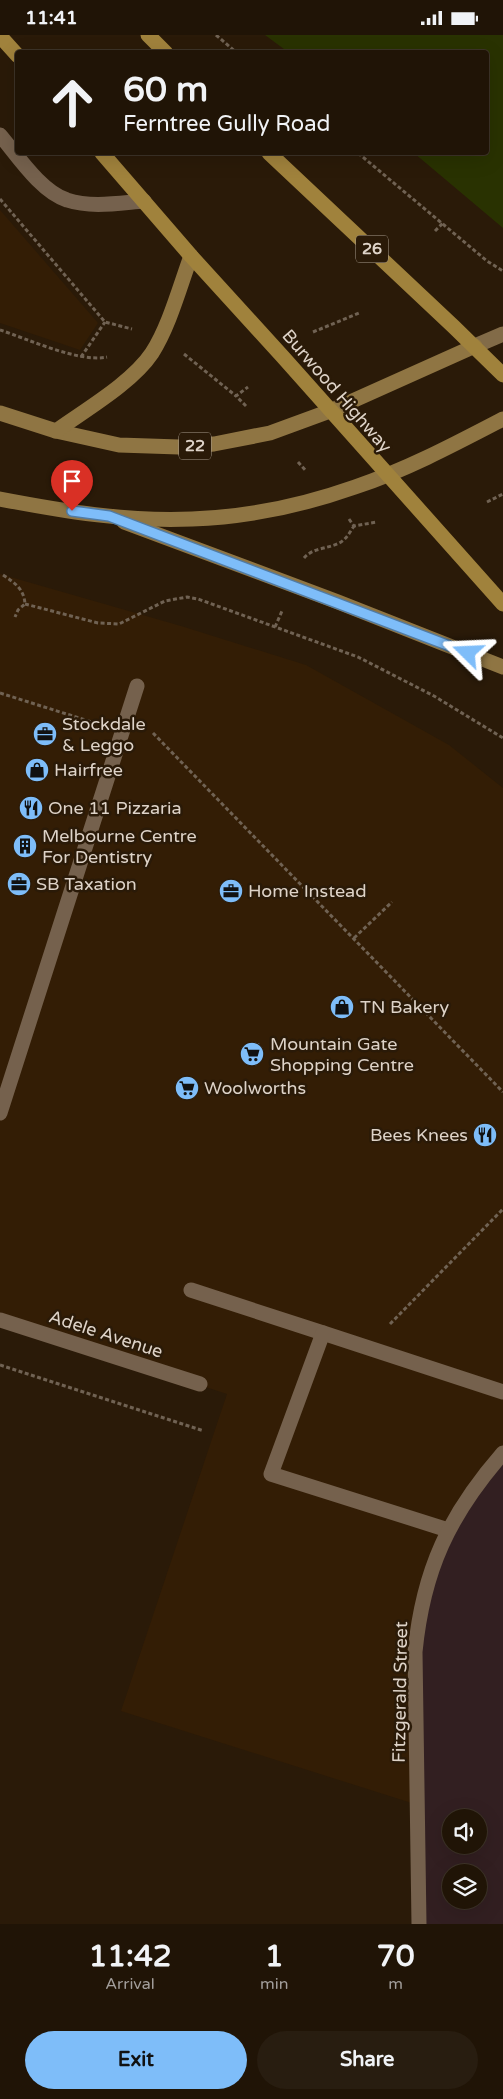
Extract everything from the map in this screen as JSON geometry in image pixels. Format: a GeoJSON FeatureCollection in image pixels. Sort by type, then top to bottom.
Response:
{"type":"FeatureCollection","features":[{"type":"Feature","properties":{"kind":"highway"},"geometry":{"type":"LineString","coordinates":[[148,35],[163,50]]}},
{"type":"Feature","properties":{"kind":"highway"},"geometry":{"type":"LineString","coordinates":[[0,36],[15,53]]}},
{"type":"Feature","properties":{"kind":"highway","name":"Burwood Highway"},"geometry":{"type":"LineString","coordinates":[[104,155],[191,256],[503,605]]}},
{"type":"Feature","properties":{"kind":"highway","name":"26"},"geometry":{"type":"LineString","coordinates":[[271,155],[475,346]]}},
{"type":"Feature","properties":{"kind":"highway"},"geometry":{"type":"LineString","coordinates":[[475,346],[503,375]]}},
{"type":"Feature","properties":{"kind":"main road"},"geometry":{"type":"LineString","coordinates":[[56,431],[123,382],[147,359],[159,339],[191,256]]}},
{"type":"Feature","properties":{"kind":"main road"},"geometry":{"type":"LineString","coordinates":[[475,346],[503,334]]}},
{"type":"Feature","properties":{"kind":"main road","name":"22"},"geometry":{"type":"LineString","coordinates":[[0,413],[56,431],[119,445],[179,447],[214,444],[270,433],[330,411],[475,346]]}},
{"type":"Feature","properties":{"kind":"main road"},"geometry":{"type":"LineString","coordinates":[[0,499],[109,516],[192,519],[237,515],[320,497],[355,487],[386,475],[503,419]]}},
{"type":"Feature","properties":{"kind":"main road"},"geometry":{"type":"LineString","coordinates":[[109,516],[338,602],[503,667]]}},
{"type":"Feature","properties":{"kind":"street"},"geometry":{"type":"LineString","coordinates":[[0,135],[15,152]]}},
{"type":"Feature","properties":{"kind":"street"},"geometry":{"type":"LineString","coordinates":[[17,155],[46,188],[65,200],[90,204],[144,201]]}},
{"type":"Feature","properties":{"kind":"street"},"geometry":{"type":"LineString","coordinates":[[0,1113],[137,687]]}},
{"type":"Feature","properties":{"kind":"street"},"geometry":{"type":"LineString","coordinates":[[191,1290],[503,1392]]}},
{"type":"Feature","properties":{"kind":"street","name":"Adele Avenue"},"geometry":{"type":"LineString","coordinates":[[0,1319],[200,1384]]}},
{"type":"Feature","properties":{"kind":"street"},"geometry":{"type":"LineString","coordinates":[[323,1333],[271,1474],[448,1530]]}},
{"type":"Feature","properties":{"kind":"street","name":"Fitzgerald Street"},"geometry":{"type":"LineString","coordinates":[[419,1924],[415,1652],[418,1619],[435,1558],[448,1530],[483,1476],[503,1453]]}},
{"type":"Feature","properties":{"kind":"path"},"geometry":{"type":"LineString","coordinates":[[216,35],[234,50]]}},
{"type":"Feature","properties":{"kind":"path"},"geometry":{"type":"LineString","coordinates":[[360,155],[487,261],[503,271]]}},
{"type":"Feature","properties":{"kind":"path"},"geometry":{"type":"LineString","coordinates":[[0,199],[105,322],[133,329],[128,337]]}},
{"type":"Feature","properties":{"kind":"path"},"geometry":{"type":"LineString","coordinates":[[435,231],[443,223]]}},
{"type":"Feature","properties":{"kind":"path"},"geometry":{"type":"LineString","coordinates":[[313,332],[359,313]]}},
{"type":"Feature","properties":{"kind":"path"},"geometry":{"type":"LineString","coordinates":[[81,357],[105,322]]}},
{"type":"Feature","properties":{"kind":"path"},"geometry":{"type":"LineString","coordinates":[[0,330],[81,357],[95,359],[113,353]]}},
{"type":"Feature","properties":{"kind":"path"},"geometry":{"type":"LineString","coordinates":[[184,353],[246,406]]}},
{"type":"Feature","properties":{"kind":"path"},"geometry":{"type":"LineString","coordinates":[[236,396],[248,387]]}},
{"type":"Feature","properties":{"kind":"path"},"geometry":{"type":"LineString","coordinates":[[298,462],[310,476]]}},
{"type":"Feature","properties":{"kind":"path"},"geometry":{"type":"LineString","coordinates":[[487,501],[503,494]]}},
{"type":"Feature","properties":{"kind":"path"},"geometry":{"type":"LineString","coordinates":[[344,513],[354,526]]}},
{"type":"Feature","properties":{"kind":"path"},"geometry":{"type":"LineString","coordinates":[[302,562],[304,556],[309,552],[339,543],[346,538],[354,526],[376,522]]}},
{"type":"Feature","properties":{"kind":"path"},"geometry":{"type":"LineString","coordinates":[[3,575],[15,583],[21,590],[25,596],[26,604]]}},
{"type":"Feature","properties":{"kind":"path"},"geometry":{"type":"LineString","coordinates":[[26,604],[98,623],[119,624],[165,601],[187,597],[198,599],[358,657],[463,712],[503,738]]}},
{"type":"Feature","properties":{"kind":"path"},"geometry":{"type":"LineString","coordinates":[[15,617],[18,610],[26,604]]}},
{"type":"Feature","properties":{"kind":"path"},"geometry":{"type":"LineString","coordinates":[[276,627],[284,606]]}},
{"type":"Feature","properties":{"kind":"path"},"geometry":{"type":"LineString","coordinates":[[0,693],[101,724]]}},
{"type":"Feature","properties":{"kind":"path"},"geometry":{"type":"LineString","coordinates":[[150,731],[503,1092]]}},
{"type":"Feature","properties":{"kind":"path"},"geometry":{"type":"LineString","coordinates":[[354,939],[392,902]]}},
{"type":"Feature","properties":{"kind":"path"},"geometry":{"type":"LineString","coordinates":[[367,1347],[503,1209]]}},
{"type":"Feature","properties":{"kind":"path"},"geometry":{"type":"LineString","coordinates":[[0,1365],[204,1431]]}},
{"type":"Feature","properties":{"kind":"shaded area"},"geometry":{"type":"Polygon","coordinates":[[[0,210],[98,323],[80,350],[0,323],[0,210]]]}},
{"type":"Feature","properties":{"kind":"shaded area","name":"Mountain Gate Shopping Centre"},"geometry":{"type":"Polygon","coordinates":[[[0,574],[181,626],[306,665],[449,745],[503,788],[503,1453],[418,1805],[121,1711],[227,1394],[0,1320],[0,574]]]}},
{"type":"Feature","properties":{"kind":"shaded area"},"geometry":{"type":"Polygon","coordinates":[[[503,1453],[503,1924],[419,1924],[415,1652],[435,1558],[503,1453]]]}},
{"type":"Feature","properties":{"kind":"green space"},"geometry":{"type":"Polygon","coordinates":[[[265,35],[503,35],[503,228],[416,155],[489,155],[489,50],[285,50],[265,35]]]}},
{"type":"Feature","properties":{"kind":"place","name":"Stockdale & Leggo"},"geometry":{"type":"Point","coordinates":[45,734]}},
{"type":"Feature","properties":{"kind":"place","name":"Hairfree"},"geometry":{"type":"Point","coordinates":[37,770]}},
{"type":"Feature","properties":{"kind":"place","name":"One 11 Pizzaria"},"geometry":{"type":"Point","coordinates":[31,808]}},
{"type":"Feature","properties":{"kind":"place","name":"Melbourne Centre For Dentistry"},"geometry":{"type":"Point","coordinates":[25,846]}},
{"type":"Feature","properties":{"kind":"place","name":"SB Taxation"},"geometry":{"type":"Point","coordinates":[19,884]}},
{"type":"Feature","properties":{"kind":"place","name":"Home Instead"},"geometry":{"type":"Point","coordinates":[231,891]}},
{"type":"Feature","properties":{"kind":"place","name":"TN Bakery"},"geometry":{"type":"Point","coordinates":[342,1007]}},
{"type":"Feature","properties":{"kind":"place","name":"Mountain Gate Shopping Centre"},"geometry":{"type":"Point","coordinates":[252,1054]}},
{"type":"Feature","properties":{"kind":"place","name":"Woolworths"},"geometry":{"type":"Point","coordinates":[187,1088]}},
{"type":"Feature","properties":{"kind":"place","name":"Bees Knees"},"geometry":{"type":"Point","coordinates":[485,1135]}},
{"type":"Feature","properties":{"kind":"route"},"geometry":{"type":"LineString","coordinates":[[72,511],[109,516],[468,653]]}}]}
